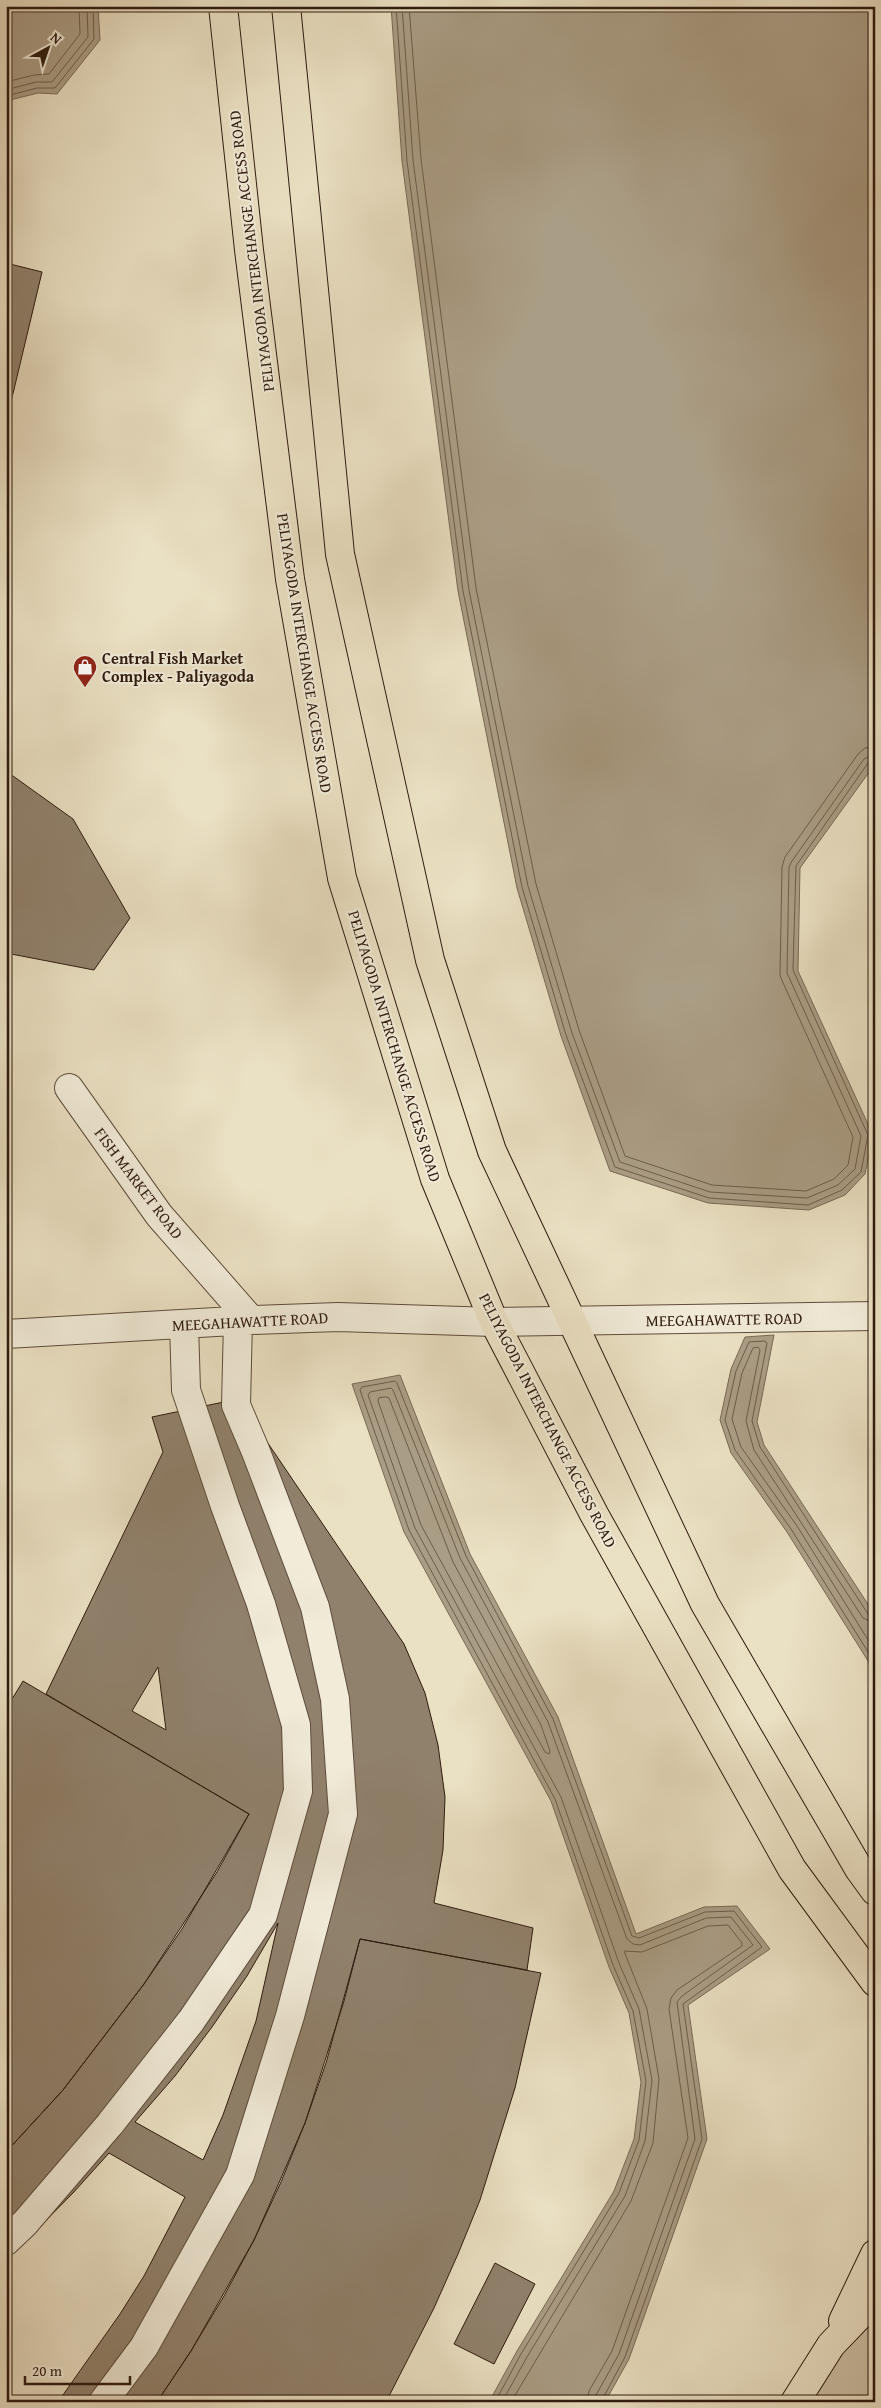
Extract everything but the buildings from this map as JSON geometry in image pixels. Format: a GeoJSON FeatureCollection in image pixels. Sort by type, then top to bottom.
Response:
{"type":"FeatureCollection","features":[{"type":"Feature","properties":{"kind":"highway","name":"PELIYAGODA INTERCHANGE ACCESS ROAD"},"geometry":{"type":"LineString","coordinates":[[223,6],[249,250],[290,579],[342,878],[435,1178],[494,1322],[594,1514],[792,1870],[868,1973],[875,2002]]}},
{"type":"Feature","properties":{"kind":"highway"},"geometry":{"type":"LineString","coordinates":[[286,6],[340,554],[430,960],[492,1151],[705,1604],[858,1869],[875,1891]]}},
{"type":"Feature","properties":{"kind":"highway"},"geometry":{"type":"LineString","coordinates":[[794,2402],[831,2345],[875,2254]]}},
{"type":"Feature","properties":{"kind":"highway"},"geometry":{"type":"LineString","coordinates":[[831,2345],[875,2299]]}},
{"type":"Feature","properties":{"kind":"street","name":"FISH MARKET ROAD"},"geometry":{"type":"LineString","coordinates":[[69,1088],[159,1215],[245,1320]]}},
{"type":"Feature","properties":{"kind":"street","name":"MEEGAHAWATTE ROAD"},"geometry":{"type":"LineString","coordinates":[[6,1334],[245,1320],[338,1317],[494,1322],[875,1316]]}},
{"type":"Feature","properties":{"kind":"street"},"geometry":{"type":"LineString","coordinates":[[103,2402],[144,2346],[240,2175],[290,2016],[343,1814],[335,1699],[316,1607],[236,1405],[245,1320]]}},
{"type":"Feature","properties":{"kind":"street"},"geometry":{"type":"LineString","coordinates":[[6,2241],[25,2223],[122,2109],[191,2021],[263,1915],[298,1791],[296,1726],[261,1604],[225,1506],[186,1390],[184,1324]]}},
{"type":"Feature","properties":{"kind":"shaded area"},"geometry":{"type":"Polygon","coordinates":[[[875,2311],[875,2402],[812,2402],[830,2367],[875,2311]]]}},
{"type":"Feature","properties":{"kind":"water"},"geometry":{"type":"Polygon","coordinates":[[[6,6],[98,6],[100,40],[57,94],[38,93],[6,101],[6,6]]]}},
{"type":"Feature","properties":{"kind":"water"},"geometry":{"type":"Polygon","coordinates":[[[391,6],[875,6],[875,764],[800,868],[798,971],[873,1135],[865,1174],[845,1195],[809,1210],[708,1203],[610,1171],[561,1036],[517,888],[458,591],[402,161],[391,6]]]}},
{"type":"Feature","properties":{"kind":"water"},"geometry":{"type":"Polygon","coordinates":[[[774,1335],[757,1422],[764,1445],[875,1615],[875,1672],[787,1532],[731,1453],[720,1420],[731,1369],[745,1337],[774,1335]]]}},
{"type":"Feature","properties":{"kind":"water"},"geometry":{"type":"Polygon","coordinates":[[[400,1375],[470,1554],[558,1717],[636,1934],[704,1907],[737,1906],[770,1949],[688,2005],[707,2139],[629,2359],[605,2402],[489,2402],[517,2351],[614,2191],[634,2139],[641,2082],[629,2013],[609,1967],[551,1801],[404,1532],[352,1384],[400,1375]]]}},
{"type":"Feature","properties":{"kind":"place","name":"Central Fish Market Complex - Paliyagoda"},"geometry":{"type":"Point","coordinates":[85,688]}}]}
